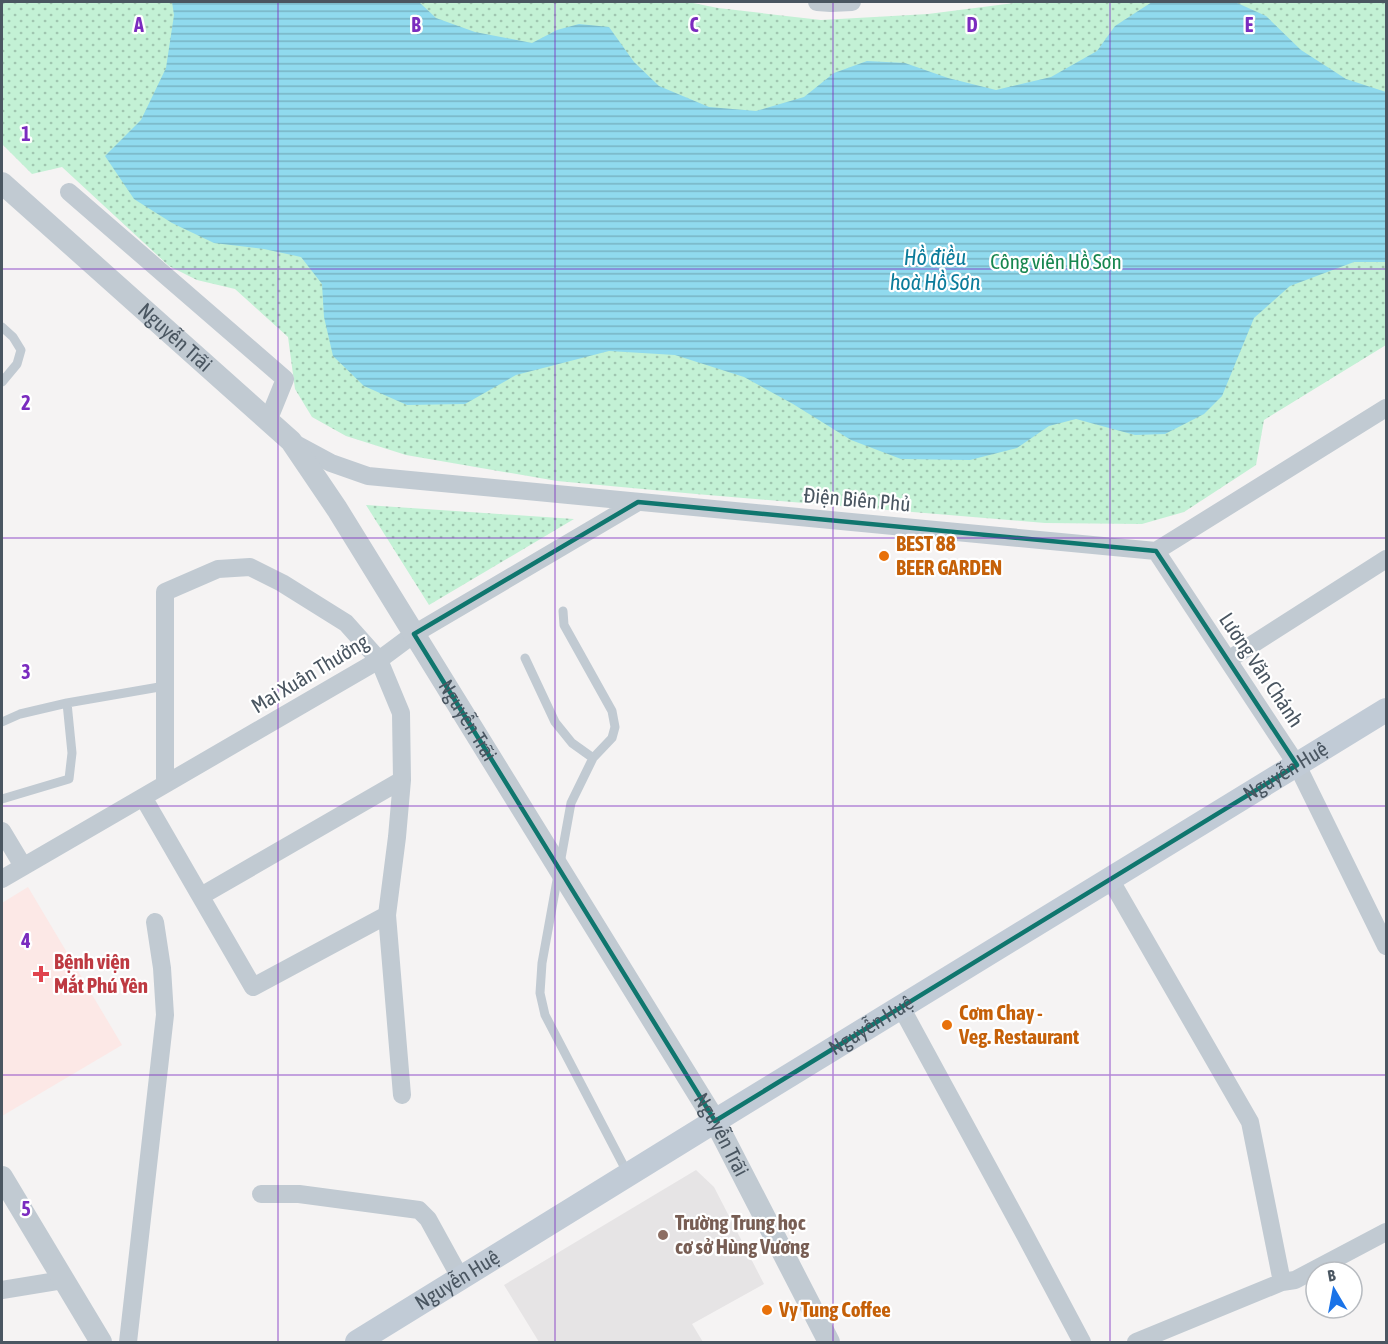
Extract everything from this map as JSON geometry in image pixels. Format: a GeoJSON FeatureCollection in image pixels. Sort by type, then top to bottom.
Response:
{"type":"FeatureCollection","features":[{"type":"Feature","properties":{"kind":"main road","name":"Nguyễn Huệ"},"geometry":{"type":"LineString","coordinates":[[357,1342],[1386,710]]}},
{"type":"Feature","properties":{"kind":"street"},"geometry":{"type":"LineString","coordinates":[[817,2],[852,2]]}},
{"type":"Feature","properties":{"kind":"street","name":"Nguyễn Trãi"},"geometry":{"type":"LineString","coordinates":[[2,183],[291,441],[337,509],[715,1121],[829,1342]]}},
{"type":"Feature","properties":{"kind":"street"},"geometry":{"type":"LineString","coordinates":[[69,192],[285,379],[268,421]]}},
{"type":"Feature","properties":{"kind":"street"},"geometry":{"type":"LineString","coordinates":[[1156,551],[1384,414]]}},
{"type":"Feature","properties":{"kind":"street","name":"Điện Biên Phủ"},"geometry":{"type":"LineString","coordinates":[[291,441],[331,463],[368,476],[1156,551]]}},
{"type":"Feature","properties":{"kind":"street","name":"Mai Xuân Thưởng"},"geometry":{"type":"LineString","coordinates":[[2,879],[379,660],[414,634],[638,502]]}},
{"type":"Feature","properties":{"kind":"street","name":"Lương Văn Chánh"},"geometry":{"type":"LineString","coordinates":[[1156,551],[1297,765],[1386,946]]}},
{"type":"Feature","properties":{"kind":"street"},"geometry":{"type":"LineString","coordinates":[[1228,660],[1386,559]]}},
{"type":"Feature","properties":{"kind":"street"},"geometry":{"type":"LineString","coordinates":[[165,784],[165,592],[218,569],[250,567],[282,583],[346,623],[379,660],[401,712],[402,780],[387,915],[402,1095]]}},
{"type":"Feature","properties":{"kind":"street"},"geometry":{"type":"LineString","coordinates":[[201,896],[402,780]]}},
{"type":"Feature","properties":{"kind":"street"},"geometry":{"type":"LineString","coordinates":[[143,797],[253,987],[387,915]]}},
{"type":"Feature","properties":{"kind":"street"},"geometry":{"type":"LineString","coordinates":[[2,831],[23,866]]}},
{"type":"Feature","properties":{"kind":"street"},"geometry":{"type":"LineString","coordinates":[[1110,879],[1250,1122],[1282,1282]]}},
{"type":"Feature","properties":{"kind":"street"},"geometry":{"type":"LineString","coordinates":[[128,1342],[165,1015],[162,968],[155,922]]}},
{"type":"Feature","properties":{"kind":"street"},"geometry":{"type":"LineString","coordinates":[[901,1007],[1082,1342]]}},
{"type":"Feature","properties":{"kind":"street"},"geometry":{"type":"LineString","coordinates":[[2,1177],[101,1342]]}},
{"type":"Feature","properties":{"kind":"street"},"geometry":{"type":"LineString","coordinates":[[261,1194],[299,1194],[419,1210],[428,1219],[461,1278]]}},
{"type":"Feature","properties":{"kind":"street"},"geometry":{"type":"LineString","coordinates":[[1136,1342],[1282,1282],[1295,1280],[1386,1232]]}},
{"type":"Feature","properties":{"kind":"street"},"geometry":{"type":"LineString","coordinates":[[2,1290],[63,1280]]}},
{"type":"Feature","properties":{"kind":"lane"},"geometry":{"type":"LineString","coordinates":[[2,327],[13,337],[21,350],[17,364],[2,382]]}},
{"type":"Feature","properties":{"kind":"lane"},"geometry":{"type":"LineString","coordinates":[[563,611],[564,625],[612,711],[615,727],[612,738],[593,758],[571,803],[542,963],[540,993],[545,1015],[628,1174]]}},
{"type":"Feature","properties":{"kind":"lane"},"geometry":{"type":"LineString","coordinates":[[525,658],[555,722],[572,743],[593,758]]}},
{"type":"Feature","properties":{"kind":"lane"},"geometry":{"type":"LineString","coordinates":[[2,722],[20,714],[67,703],[165,686]]}},
{"type":"Feature","properties":{"kind":"lane"},"geometry":{"type":"LineString","coordinates":[[2,799],[69,779],[72,753],[67,703]]}},
{"type":"Feature","properties":{"kind":"highlighted area"},"geometry":{"type":"Polygon","coordinates":[[[638,502],[1156,551],[1297,765],[715,1121],[414,634],[638,502]]]}},
{"type":"Feature","properties":{"kind":"shaded area","name":"Bệnh viện Mắt Phú Yên"},"geometry":{"type":"Polygon","coordinates":[[[28,887],[122,1045],[2,1116],[2,903],[28,887]]]}},
{"type":"Feature","properties":{"kind":"shaded area","name":"Trường Trung học cơ sở Hùng Vương"},"geometry":{"type":"Polygon","coordinates":[[[696,1170],[714,1187],[764,1284],[692,1324],[703,1342],[539,1342],[504,1285],[696,1170]]]}},
{"type":"Feature","properties":{"kind":"green space","name":"Hồ điều hoà Hồ Sơn"},"geometry":{"type":"Polygon","coordinates":[[[2,2],[688,2],[718,8],[821,20],[928,14],[1021,2],[1386,2],[1386,345],[1264,420],[1256,465],[1184,512],[1142,524],[1045,523],[557,481],[406,455],[346,436],[312,417],[295,389],[288,337],[235,289],[197,280],[169,266],[62,167],[32,174],[2,144],[2,2]]]}},
{"type":"Feature","properties":{"kind":"green space"},"geometry":{"type":"Polygon","coordinates":[[[366,505],[574,519],[429,605],[366,505]]]}},
{"type":"Feature","properties":{"kind":"water","name":"Hồ điều hoà Hồ Sơn"},"geometry":{"type":"Polygon","coordinates":[[[172,2],[419,2],[436,18],[475,32],[532,43],[557,30],[579,24],[609,27],[634,62],[659,86],[709,107],[756,111],[804,97],[834,73],[867,61],[905,63],[948,78],[996,90],[1051,77],[1097,51],[1115,26],[1152,2],[1235,2],[1266,16],[1301,50],[1346,79],[1386,92],[1386,262],[1354,262],[1290,286],[1254,318],[1222,396],[1204,414],[1165,434],[1135,435],[1076,419],[1049,426],[1017,448],[970,460],[901,459],[851,440],[744,377],[675,355],[609,351],[516,375],[465,404],[407,405],[364,386],[333,356],[324,317],[322,284],[301,257],[264,249],[214,243],[172,223],[134,199],[105,156],[141,120],[166,68],[174,15],[172,2]]]}},
{"type":"Feature","properties":{"kind":"place","name":"BEST 88 BEER GARDEN"},"geometry":{"type":"Point","coordinates":[884,556]}},
{"type":"Feature","properties":{"kind":"place","name":"Bệnh viện Mắt Phú Yên"},"geometry":{"type":"Point","coordinates":[41,974]}},
{"type":"Feature","properties":{"kind":"place","name":"Cơm Chay - Veg. Restaurant"},"geometry":{"type":"Point","coordinates":[947,1025]}},
{"type":"Feature","properties":{"kind":"place","name":"Trường Trung học cơ sở Hùng Vương"},"geometry":{"type":"Point","coordinates":[663,1235]}},
{"type":"Feature","properties":{"kind":"place","name":"Vy Tung Coffee"},"geometry":{"type":"Point","coordinates":[767,1310]}},
{"type":"Feature","properties":{"kind":"park label","name":"Công viên Hồ Sơn"},"geometry":{"type":"Point","coordinates":[1056,262]}}]}
